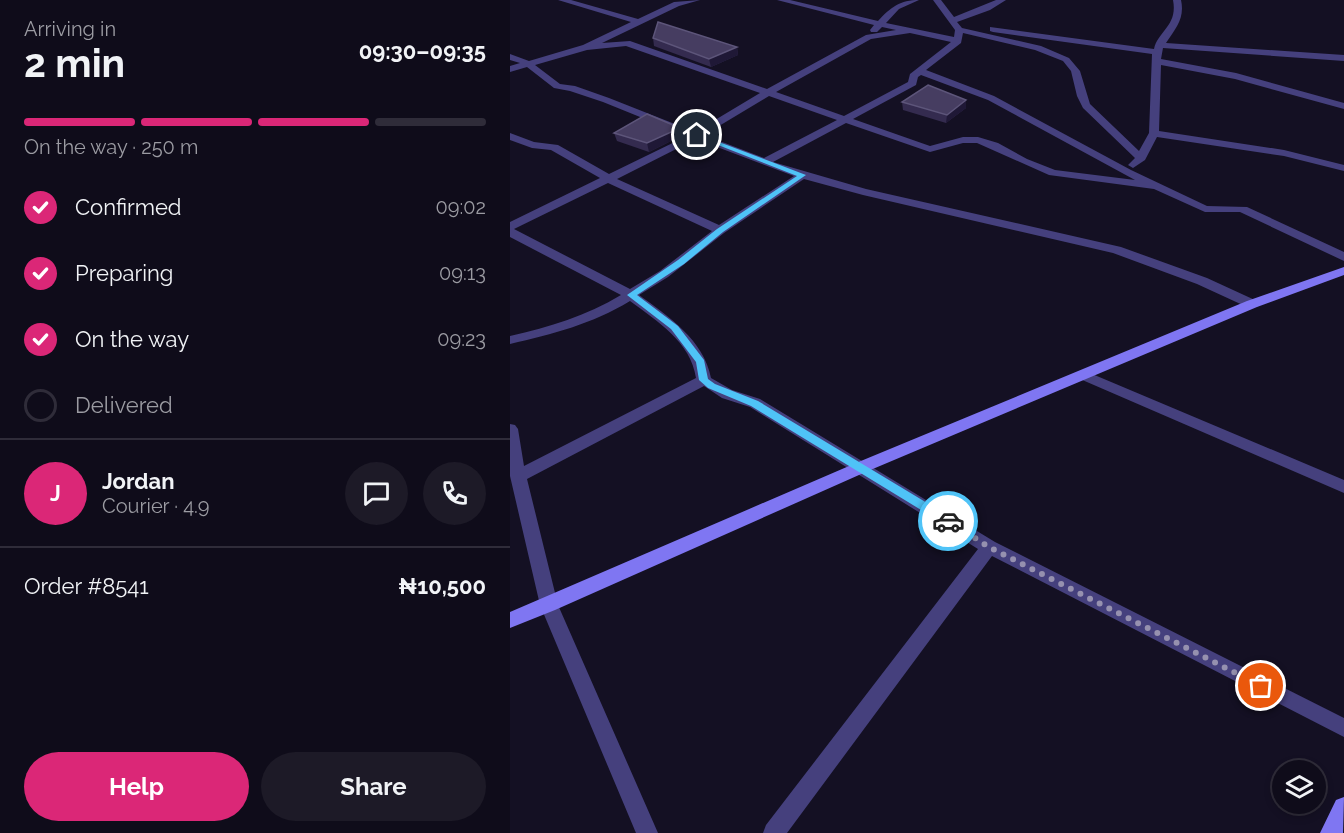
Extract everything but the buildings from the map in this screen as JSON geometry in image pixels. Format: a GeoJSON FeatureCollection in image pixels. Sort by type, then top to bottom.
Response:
{"type":"FeatureCollection","features":[{"type":"Feature","properties":{"kind":"main road"},"geometry":{"type":"LineString","coordinates":[[510,620],[862,467],[1252,304],[1344,270]]}},
{"type":"Feature","properties":{"kind":"main road"},"geometry":{"type":"LineString","coordinates":[[1331,833],[1344,808]]}},
{"type":"Feature","properties":{"kind":"street"},"geometry":{"type":"LineString","coordinates":[[562,0],[639,22]]}},
{"type":"Feature","properties":{"kind":"street"},"geometry":{"type":"LineString","coordinates":[[586,47],[677,4],[696,0]]}},
{"type":"Feature","properties":{"kind":"street"},"geometry":{"type":"LineString","coordinates":[[781,0],[844,18],[958,41]]}},
{"type":"Feature","properties":{"kind":"street"},"geometry":{"type":"LineString","coordinates":[[869,37],[878,24],[896,7],[915,0]]}},
{"type":"Feature","properties":{"kind":"street"},"geometry":{"type":"LineString","coordinates":[[937,0],[954,25],[958,41]]}},
{"type":"Feature","properties":{"kind":"street"},"geometry":{"type":"LineString","coordinates":[[954,25],[1002,0]]}},
{"type":"Feature","properties":{"kind":"street"},"geometry":{"type":"LineString","coordinates":[[1127,172],[1141,158],[1154,133],[1155,73],[1158,53],[1177,21],[1180,10],[1177,0]]}},
{"type":"Feature","properties":{"kind":"street"},"geometry":{"type":"LineString","coordinates":[[954,25],[1158,53],[1344,58]]}},
{"type":"Feature","properties":{"kind":"street"},"geometry":{"type":"LineString","coordinates":[[954,25],[1040,48],[1066,59],[1075,69],[1080,96],[1086,106],[1141,158]]}},
{"type":"Feature","properties":{"kind":"street"},"geometry":{"type":"LineString","coordinates":[[510,227],[697,135],[767,92],[869,37],[912,30]]}},
{"type":"Feature","properties":{"kind":"street"},"geometry":{"type":"LineString","coordinates":[[765,162],[913,83],[912,76],[958,41]]}},
{"type":"Feature","properties":{"kind":"street"},"geometry":{"type":"LineString","coordinates":[[510,69],[586,47],[627,43],[930,149],[963,140],[978,140],[994,145],[1023,161],[1053,173],[1156,186]]}},
{"type":"Feature","properties":{"kind":"street"},"geometry":{"type":"LineString","coordinates":[[1158,53],[1344,106]]}},
{"type":"Feature","properties":{"kind":"street"},"geometry":{"type":"LineString","coordinates":[[510,57],[527,63],[557,86],[578,90],[802,175],[863,192],[1117,250],[1202,280],[1252,304]]}},
{"type":"Feature","properties":{"kind":"street"},"geometry":{"type":"LineString","coordinates":[[919,71],[991,98],[1127,172],[1205,209],[1231,207],[1243,209],[1344,257]]}},
{"type":"Feature","properties":{"kind":"street"},"geometry":{"type":"LineString","coordinates":[[1154,133],[1284,153],[1344,168]]}},
{"type":"Feature","properties":{"kind":"street"},"geometry":{"type":"LineString","coordinates":[[510,136],[532,145],[554,147],[609,179],[720,230]]}},
{"type":"Feature","properties":{"kind":"street"},"geometry":{"type":"LineString","coordinates":[[510,340],[563,328],[582,321],[631,295],[681,262],[720,230],[802,175]]}},
{"type":"Feature","properties":{"kind":"street"},"geometry":{"type":"LineString","coordinates":[[510,232],[631,295],[675,327],[701,362],[704,380]]}},
{"type":"Feature","properties":{"kind":"street"},"geometry":{"type":"LineString","coordinates":[[1085,375],[1344,487]]}},
{"type":"Feature","properties":{"kind":"street"},"geometry":{"type":"LineString","coordinates":[[704,380],[727,393],[755,403],[989,547],[1344,728]]}},
{"type":"Feature","properties":{"kind":"street"},"geometry":{"type":"LineString","coordinates":[[518,476],[704,380]]}},
{"type":"Feature","properties":{"kind":"street"},"geometry":{"type":"LineString","coordinates":[[510,429],[518,476],[549,605],[647,833]]}},
{"type":"Feature","properties":{"kind":"street"},"geometry":{"type":"LineString","coordinates":[[774,833],[989,547]]}},
{"type":"Feature","properties":{"kind":"way so far"},"geometry":{"type":"LineString","coordinates":[[948,521],[989,547],[1261,686]]}},
{"type":"Feature","properties":{"kind":"route"},"geometry":{"type":"LineString","coordinates":[[697,135],[802,175],[720,230],[681,262],[631,295],[675,327],[701,362],[704,380],[711,386],[755,403],[948,521]]}}]}
